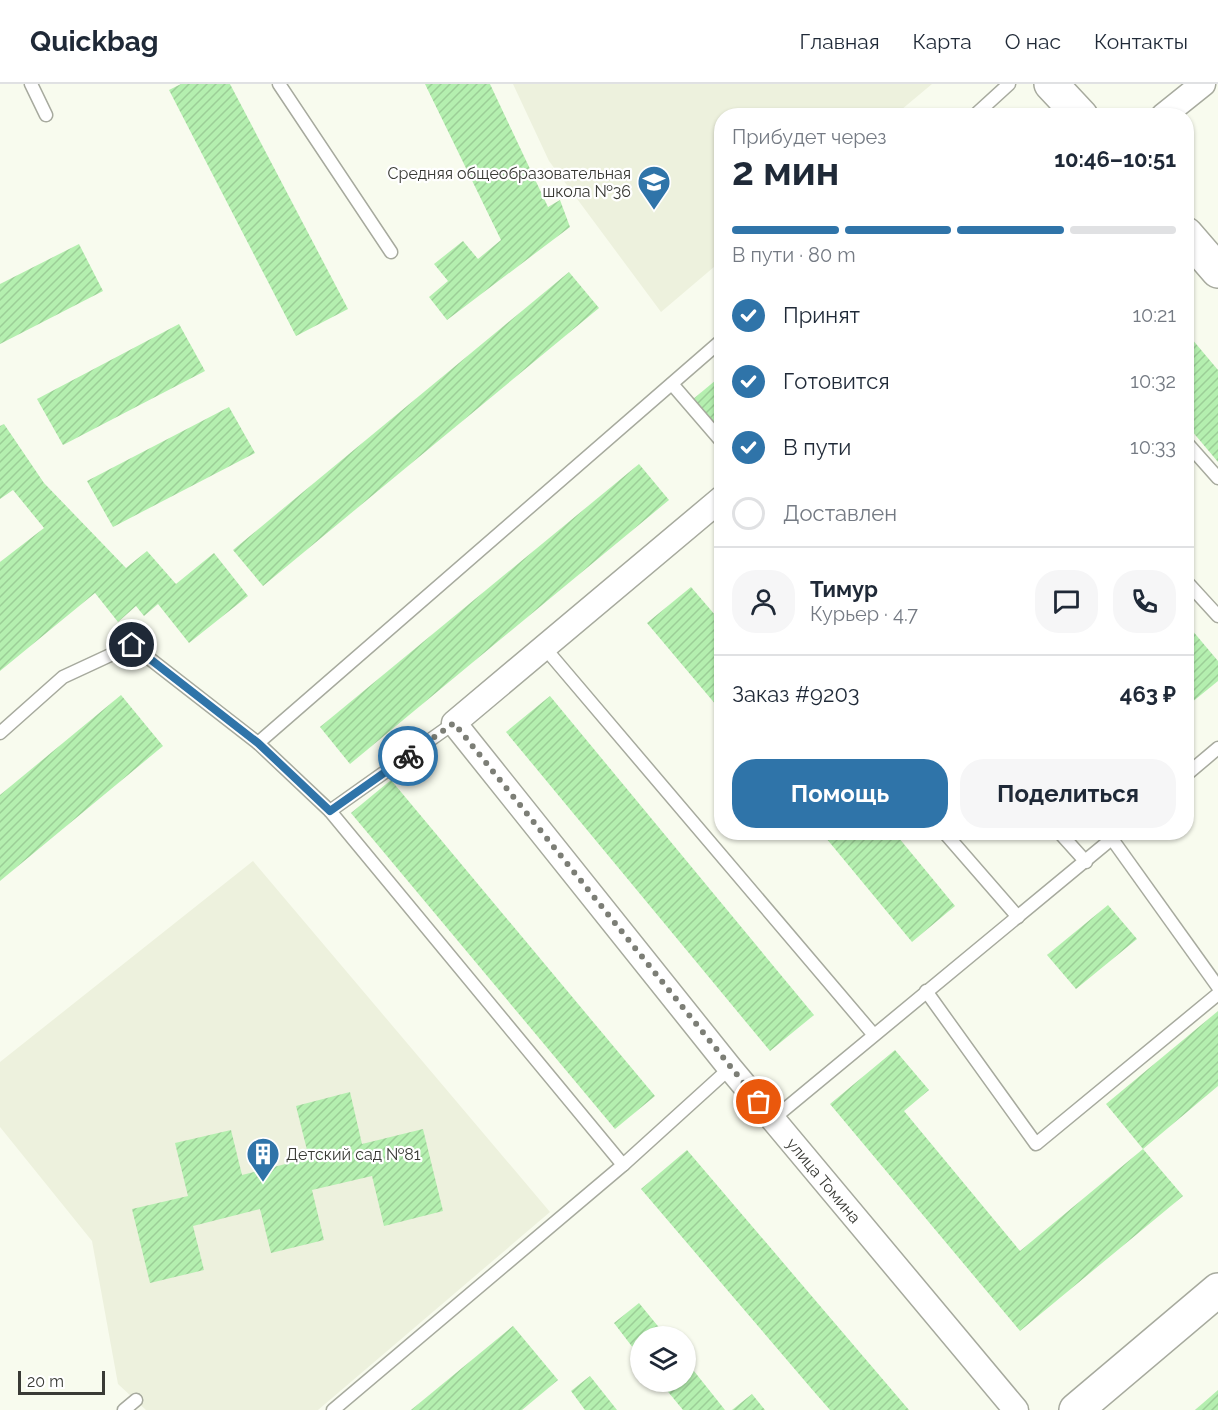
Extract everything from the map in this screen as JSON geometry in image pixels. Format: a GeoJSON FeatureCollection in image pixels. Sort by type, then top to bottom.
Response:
{"type":"FeatureCollection","features":[{"type":"Feature","properties":{"kind":"main road"},"geometry":{"type":"LineString","coordinates":[[1051,84],[1074,108]]}},
{"type":"Feature","properties":{"kind":"main road"},"geometry":{"type":"LineString","coordinates":[[1194,243],[1218,271]]}},
{"type":"Feature","properties":{"kind":"main road"},"geometry":{"type":"LineString","coordinates":[[1076,1410],[1218,1290]]}},
{"type":"Feature","properties":{"kind":"street"},"geometry":{"type":"LineString","coordinates":[[1173,108],[1203,84]]}},
{"type":"Feature","properties":{"kind":"street"},"geometry":{"type":"LineString","coordinates":[[454,723],[714,505]]}},
{"type":"Feature","properties":{"kind":"street","name":"улица Томина"},"geometry":{"type":"LineString","coordinates":[[454,723],[730,1068],[1016,1410]]}},
{"type":"Feature","properties":{"kind":"lane"},"geometry":{"type":"LineString","coordinates":[[32,84],[46,115]]}},
{"type":"Feature","properties":{"kind":"lane"},"geometry":{"type":"LineString","coordinates":[[279,84],[391,252]]}},
{"type":"Feature","properties":{"kind":"lane"},"geometry":{"type":"LineString","coordinates":[[983,108],[1009,84]]}},
{"type":"Feature","properties":{"kind":"lane"},"geometry":{"type":"LineString","coordinates":[[258,743],[714,347]]}},
{"type":"Feature","properties":{"kind":"lane"},"geometry":{"type":"LineString","coordinates":[[672,384],[714,433]]}},
{"type":"Feature","properties":{"kind":"lane"},"geometry":{"type":"LineString","coordinates":[[1194,451],[1218,478]]}},
{"type":"Feature","properties":{"kind":"lane"},"geometry":{"type":"LineString","coordinates":[[1194,590],[1218,616]]}},
{"type":"Feature","properties":{"kind":"lane"},"geometry":{"type":"LineString","coordinates":[[0,733],[63,677],[132,645],[258,743],[330,811],[623,1164]]}},
{"type":"Feature","properties":{"kind":"lane"},"geometry":{"type":"LineString","coordinates":[[544,647],[873,1034]]}},
{"type":"Feature","properties":{"kind":"lane"},"geometry":{"type":"LineString","coordinates":[[330,811],[454,723]]}},
{"type":"Feature","properties":{"kind":"lane"},"geometry":{"type":"LineString","coordinates":[[1194,768],[1218,748]]}},
{"type":"Feature","properties":{"kind":"lane"},"geometry":{"type":"LineString","coordinates":[[951,840],[1018,917]]}},
{"type":"Feature","properties":{"kind":"lane"},"geometry":{"type":"LineString","coordinates":[[1066,840],[1086,862]]}},
{"type":"Feature","properties":{"kind":"lane"},"geometry":{"type":"LineString","coordinates":[[773,1119],[873,1034],[1111,840]]}},
{"type":"Feature","properties":{"kind":"lane"},"geometry":{"type":"LineString","coordinates":[[1119,840],[1218,987]]}},
{"type":"Feature","properties":{"kind":"lane"},"geometry":{"type":"LineString","coordinates":[[926,991],[1036,1144],[1207,1012],[1218,994]]}},
{"type":"Feature","properties":{"kind":"lane"},"geometry":{"type":"LineString","coordinates":[[333,1410],[623,1164],[730,1068]]}},
{"type":"Feature","properties":{"kind":"lane"},"geometry":{"type":"LineString","coordinates":[[124,1410],[136,1400]]}},
{"type":"Feature","properties":{"kind":"shaded area","name":"Средняя общеобразовательная школа №36"},"geometry":{"type":"Polygon","coordinates":[[[513,84],[932,84],[903,108],[714,108],[714,267],[661,312],[549,161],[513,84]]]}},
{"type":"Feature","properties":{"kind":"shaded area"},"geometry":{"type":"Polygon","coordinates":[[[253,861],[550,1212],[318,1410],[146,1410],[118,1384],[92,1241],[0,1127],[0,1062],[253,861]]]}},
{"type":"Feature","properties":{"kind":"building"},"geometry":{"type":"Polygon","coordinates":[[[181,84],[230,84],[348,309],[296,336],[169,90],[181,84]]]}},
{"type":"Feature","properties":{"kind":"building"},"geometry":{"type":"Polygon","coordinates":[[[425,84],[490,84],[548,207],[560,200],[570,227],[447,320],[429,297],[448,281],[434,264],[463,241],[478,259],[501,240],[425,84]]]}},
{"type":"Feature","properties":{"kind":"building"},"geometry":{"type":"Polygon","coordinates":[[[79,244],[103,291],[0,344],[0,284],[79,244]]]}},
{"type":"Feature","properties":{"kind":"building"},"geometry":{"type":"Polygon","coordinates":[[[569,272],[599,308],[263,586],[233,550],[569,272]]]}},
{"type":"Feature","properties":{"kind":"building"},"geometry":{"type":"Polygon","coordinates":[[[179,324],[205,371],[63,445],[37,399],[179,324]]]}},
{"type":"Feature","properties":{"kind":"building"},"geometry":{"type":"Polygon","coordinates":[[[1194,342],[1218,370],[1218,462],[1194,434],[1194,342]]]}},
{"type":"Feature","properties":{"kind":"building"},"geometry":{"type":"Polygon","coordinates":[[[714,382],[714,426],[692,400],[714,382]]]}},
{"type":"Feature","properties":{"kind":"building"},"geometry":{"type":"Polygon","coordinates":[[[229,407],[255,453],[113,527],[87,481],[229,407]]]}},
{"type":"Feature","properties":{"kind":"building"},"geometry":{"type":"Polygon","coordinates":[[[4,424],[44,483],[126,568],[147,551],[176,584],[214,553],[248,596],[189,643],[158,604],[144,616],[136,606],[118,622],[95,593],[0,671],[0,562],[44,528],[13,490],[0,499],[0,426],[4,424]]]}},
{"type":"Feature","properties":{"kind":"building"},"geometry":{"type":"Polygon","coordinates":[[[639,464],[669,500],[350,764],[320,727],[639,464]]]}},
{"type":"Feature","properties":{"kind":"building"},"geometry":{"type":"Polygon","coordinates":[[[691,587],[714,614],[714,703],[647,623],[691,587]]]}},
{"type":"Feature","properties":{"kind":"building"},"geometry":{"type":"Polygon","coordinates":[[[1194,632],[1218,661],[1218,681],[1194,700],[1194,632]]]}},
{"type":"Feature","properties":{"kind":"building"},"geometry":{"type":"Polygon","coordinates":[[[121,695],[163,746],[0,881],[0,795],[121,695]]]}},
{"type":"Feature","properties":{"kind":"building"},"geometry":{"type":"Polygon","coordinates":[[[550,696],[814,1015],[770,1051],[506,732],[550,696]]]}},
{"type":"Feature","properties":{"kind":"building"},"geometry":{"type":"Polygon","coordinates":[[[391,780],[655,1096],[615,1129],[351,813],[391,780]]]}},
{"type":"Feature","properties":{"kind":"building"},"geometry":{"type":"Polygon","coordinates":[[[828,840],[901,840],[955,906],[912,942],[828,840]]]}},
{"type":"Feature","properties":{"kind":"building"},"geometry":{"type":"Polygon","coordinates":[[[1108,905],[1137,939],[1076,989],[1047,955],[1108,905]]]}},
{"type":"Feature","properties":{"kind":"building"},"geometry":{"type":"Polygon","coordinates":[[[1218,1011],[1218,1086],[1143,1149],[1106,1104],[1218,1011]]]}},
{"type":"Feature","properties":{"kind":"building"},"geometry":{"type":"Polygon","coordinates":[[[895,1050],[929,1090],[904,1111],[1020,1251],[1143,1149],[1183,1196],[1020,1331],[830,1104],[895,1050]]]}},
{"type":"Feature","properties":{"kind":"building","name":"Детский сад №81"},"geometry":{"type":"Polygon","coordinates":[[[350,1092],[362,1144],[423,1129],[443,1211],[384,1226],[372,1176],[312,1190],[324,1240],[271,1253],[260,1209],[193,1226],[204,1270],[150,1283],[132,1209],[188,1196],[175,1143],[231,1130],[242,1175],[309,1158],[296,1106],[350,1092]]]}},
{"type":"Feature","properties":{"kind":"building"},"geometry":{"type":"Polygon","coordinates":[[[687,1150],[909,1410],[830,1410],[810,1387],[641,1189],[687,1150]]]}},
{"type":"Feature","properties":{"kind":"building"},"geometry":{"type":"Polygon","coordinates":[[[639,1303],[658,1326],[630,1326],[630,1344],[614,1323],[639,1303]]]}},
{"type":"Feature","properties":{"kind":"building"},"geometry":{"type":"Polygon","coordinates":[[[513,1326],[558,1380],[522,1410],[411,1410],[513,1326]]]}},
{"type":"Feature","properties":{"kind":"building"},"geometry":{"type":"Polygon","coordinates":[[[696,1374],[725,1410],[683,1410],[668,1392],[696,1392],[696,1374]]]}},
{"type":"Feature","properties":{"kind":"building"},"geometry":{"type":"Polygon","coordinates":[[[590,1376],[617,1410],[585,1410],[571,1391],[590,1376]]]}},
{"type":"Feature","properties":{"kind":"building"},"geometry":{"type":"Polygon","coordinates":[[[1218,1390],[1218,1410],[1195,1410],[1218,1390]]]}},
{"type":"Feature","properties":{"kind":"building"},"geometry":{"type":"Polygon","coordinates":[[[752,1394],[765,1410],[732,1410],[752,1394]]]}},
{"type":"Feature","properties":{"kind":"way so far"},"geometry":{"type":"LineString","coordinates":[[408,756],[454,723],[759,1102]]}},
{"type":"Feature","properties":{"kind":"place","name":"Средняя общеобразовательная школа №36"},"geometry":{"type":"Point","coordinates":[654,211]}},
{"type":"Feature","properties":{"kind":"place","name":"Детский сад №81"},"geometry":{"type":"Point","coordinates":[263,1183]}},
{"type":"Feature","properties":{"kind":"route"},"geometry":{"type":"LineString","coordinates":[[132,645],[258,743],[330,811],[408,756]]}}]}
